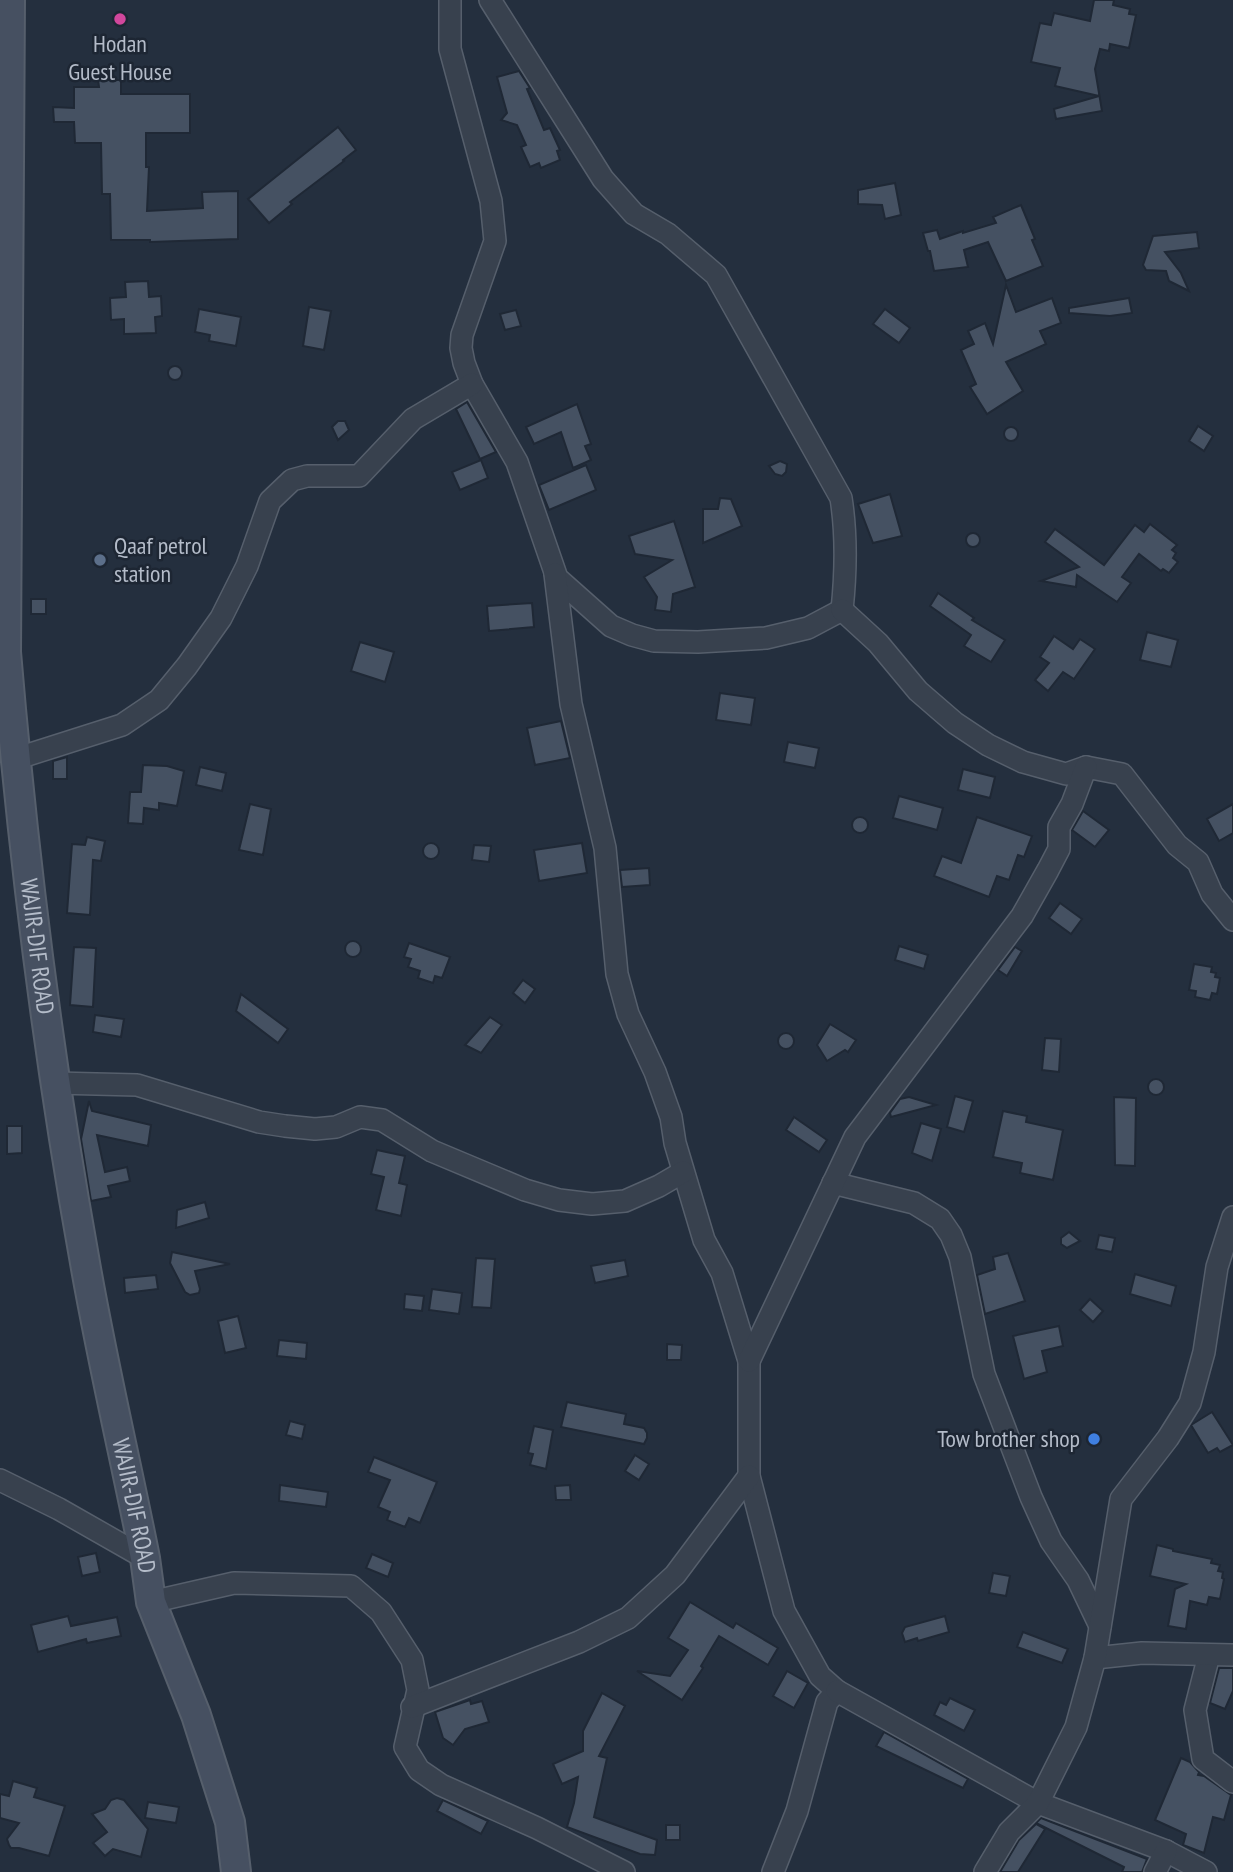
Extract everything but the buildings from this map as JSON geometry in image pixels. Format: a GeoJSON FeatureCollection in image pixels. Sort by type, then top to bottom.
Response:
{"type":"FeatureCollection","features":[{"type":"Feature","properties":{"kind":"main road","name":"WAJIR-DIF ROAD"},"geometry":{"type":"LineString","coordinates":[[10,0],[4,105],[3,651],[15,759],[55,1083],[84,1259],[145,1558],[151,1602],[211,1759],[230,1822],[236,1872]]}},
{"type":"Feature","properties":{"kind":"street"},"geometry":{"type":"LineString","coordinates":[[450,0],[450,49],[491,201],[495,241],[462,335],[464,363],[472,384],[517,462],[555,574],[571,704],[605,848],[617,974],[628,1014],[655,1072],[671,1117],[683,1172],[704,1240],[722,1273],[749,1361],[749,1476],[783,1611],[820,1676],[837,1691],[1038,1803],[1166,1851],[1206,1872]]}},
{"type":"Feature","properties":{"kind":"street"},"geometry":{"type":"LineString","coordinates":[[490,0],[603,178],[634,214],[668,234],[716,275],[841,498],[847,531],[842,610]]}},
{"type":"Feature","properties":{"kind":"street"},"geometry":{"type":"LineString","coordinates":[[15,759],[122,725],[159,700],[221,618],[247,566],[270,501],[292,480],[307,476],[359,476],[413,419],[472,384]]}},
{"type":"Feature","properties":{"kind":"street"},"geometry":{"type":"LineString","coordinates":[[555,574],[611,626],[654,641],[698,642],[766,638],[807,628],[842,610]]}},
{"type":"Feature","properties":{"kind":"street"},"geometry":{"type":"LineString","coordinates":[[842,610],[878,643],[918,691],[955,723],[988,745],[1023,762],[1066,774],[1086,767],[1122,774],[1177,845],[1198,862],[1212,894],[1233,920]]}},
{"type":"Feature","properties":{"kind":"street"},"geometry":{"type":"LineString","coordinates":[[749,1361],[855,1137],[1021,916],[1059,849],[1059,827],[1072,804],[1086,767]]}},
{"type":"Feature","properties":{"kind":"street"},"geometry":{"type":"LineString","coordinates":[[55,1083],[137,1085],[259,1122],[285,1126],[315,1129],[336,1127],[360,1117],[382,1120],[432,1151],[525,1190],[559,1200],[592,1204],[625,1201],[683,1172]]}},
{"type":"Feature","properties":{"kind":"street"},"geometry":{"type":"LineString","coordinates":[[834,1183],[914,1203],[940,1219],[951,1235],[960,1257],[984,1374],[993,1399],[1051,1541],[1078,1580],[1100,1626]]}},
{"type":"Feature","properties":{"kind":"street"},"geometry":{"type":"LineString","coordinates":[[985,1872],[1009,1832],[1038,1803],[1076,1727],[1095,1658],[1121,1499],[1168,1438],[1190,1403],[1204,1352],[1217,1267],[1233,1217]]}},
{"type":"Feature","properties":{"kind":"street"},"geometry":{"type":"LineString","coordinates":[[412,1707],[579,1642],[628,1618],[676,1575],[749,1476]]}},
{"type":"Feature","properties":{"kind":"street"},"geometry":{"type":"LineString","coordinates":[[0,1480],[59,1509],[145,1558]]}},
{"type":"Feature","properties":{"kind":"street"},"geometry":{"type":"LineString","coordinates":[[151,1602],[234,1583],[351,1586],[381,1612],[412,1660],[418,1690],[405,1747],[419,1770],[441,1785],[537,1828],[624,1872]]}},
{"type":"Feature","properties":{"kind":"street"},"geometry":{"type":"LineString","coordinates":[[1095,1658],[1142,1653],[1233,1655]]}},
{"type":"Feature","properties":{"kind":"street"},"geometry":{"type":"LineString","coordinates":[[1209,1655],[1195,1710],[1203,1759],[1233,1782]]}},
{"type":"Feature","properties":{"kind":"street"},"geometry":{"type":"LineString","coordinates":[[773,1872],[797,1811],[827,1702],[837,1691]]}},
{"type":"Feature","properties":{"kind":"street"},"geometry":{"type":"LineString","coordinates":[[1155,1872],[1166,1851]]}},
{"type":"Feature","properties":{"kind":"place","name":"Hodan Guest House"},"geometry":{"type":"Point","coordinates":[120,19]}},
{"type":"Feature","properties":{"kind":"place","name":"Qaaf petrol station"},"geometry":{"type":"Point","coordinates":[100,560]}},
{"type":"Feature","properties":{"kind":"place","name":"Tow brother shop"},"geometry":{"type":"Point","coordinates":[1094,1439]}}]}
